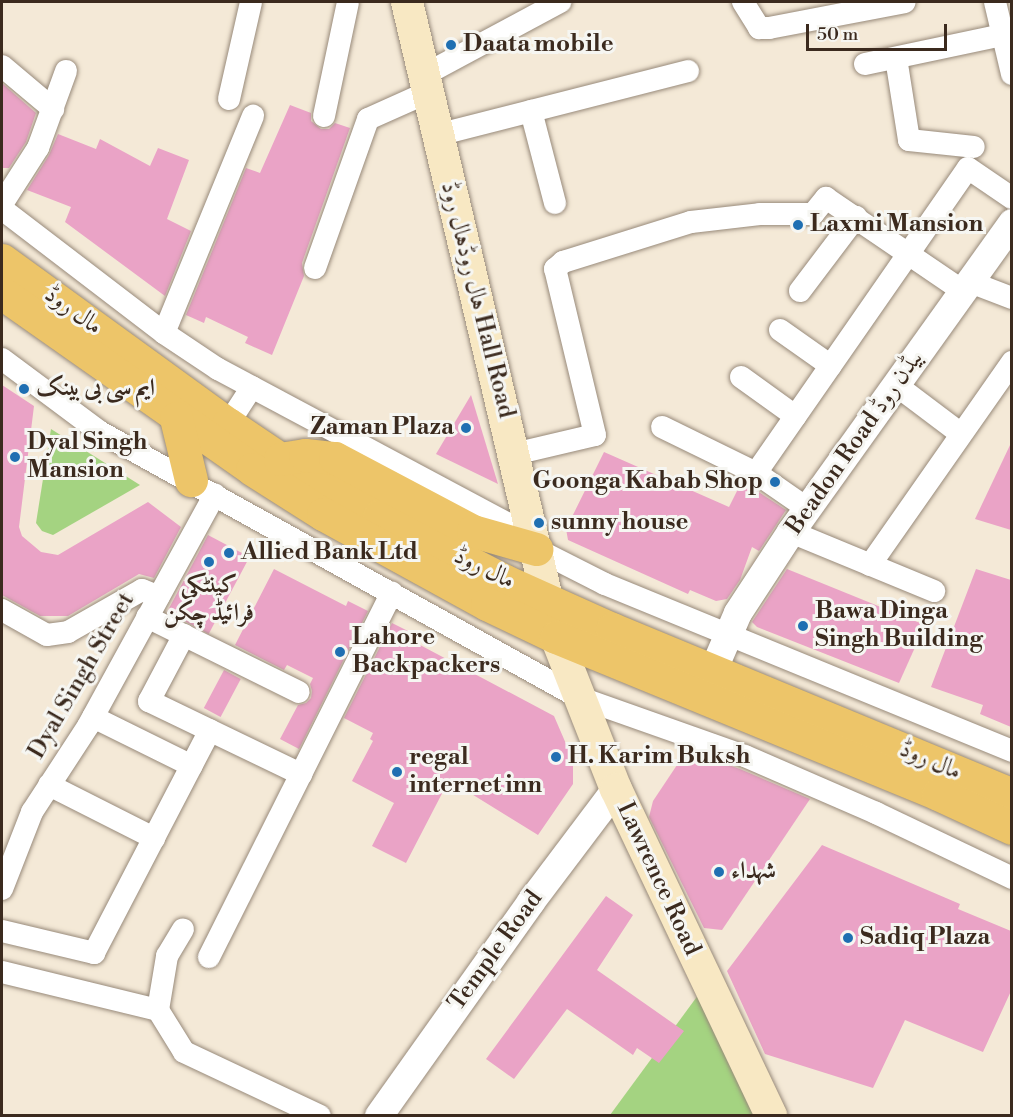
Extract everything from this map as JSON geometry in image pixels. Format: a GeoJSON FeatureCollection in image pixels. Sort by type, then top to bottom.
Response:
{"type":"FeatureCollection","features":[{"type":"Feature","properties":{"kind":"main road","name":"ہال روڈہال روڈ Hall Road"},"geometry":{"type":"LineString","coordinates":[[407,2],[424,85],[514,454],[556,638]]}},
{"type":"Feature","properties":{"kind":"main road","name":"مال روڈ"},"geometry":{"type":"LineString","coordinates":[[2,260],[228,424],[280,459],[379,516],[505,581],[612,629],[1011,795]]}},
{"type":"Feature","properties":{"kind":"main road","name":"مال روڈ"},"geometry":{"type":"LineString","coordinates":[[2,293],[176,418],[323,514],[487,604],[556,638],[938,794],[1011,828]]}},
{"type":"Feature","properties":{"kind":"main road"},"geometry":{"type":"LineString","coordinates":[[176,418],[203,487]]}},
{"type":"Feature","properties":{"kind":"main road"},"geometry":{"type":"LineString","coordinates":[[280,459],[305,455],[335,458],[473,531],[536,549]]}},
{"type":"Feature","properties":{"kind":"main road","name":"Lawrence Road"},"geometry":{"type":"LineString","coordinates":[[556,638],[616,789],[771,1116]]}},
{"type":"Feature","properties":{"kind":"street"},"geometry":{"type":"LineString","coordinates":[[229,99],[251,2]]}},
{"type":"Feature","properties":{"kind":"street"},"geometry":{"type":"LineString","coordinates":[[324,116],[348,2]]}},
{"type":"Feature","properties":{"kind":"street"},"geometry":{"type":"LineString","coordinates":[[743,2],[759,28],[769,28],[874,5],[905,2]]}},
{"type":"Feature","properties":{"kind":"street"},"geometry":{"type":"LineString","coordinates":[[995,2],[1007,34],[1011,74]]}},
{"type":"Feature","properties":{"kind":"street"},"geometry":{"type":"LineString","coordinates":[[315,268],[368,119],[547,5]]}},
{"type":"Feature","properties":{"kind":"street"},"geometry":{"type":"LineString","coordinates":[[865,64],[1007,34]]}},
{"type":"Feature","properties":{"kind":"street"},"geometry":{"type":"LineString","coordinates":[[896,57],[909,140],[974,147]]}},
{"type":"Feature","properties":{"kind":"street"},"geometry":{"type":"LineString","coordinates":[[2,66],[53,109]]}},
{"type":"Feature","properties":{"kind":"street"},"geometry":{"type":"LineString","coordinates":[[2,204],[38,148],[66,71]]}},
{"type":"Feature","properties":{"kind":"street"},"geometry":{"type":"LineString","coordinates":[[437,135],[688,71]]}},
{"type":"Feature","properties":{"kind":"street"},"geometry":{"type":"LineString","coordinates":[[531,111],[555,203]]}},
{"type":"Feature","properties":{"kind":"street"},"geometry":{"type":"LineString","coordinates":[[164,333],[253,116]]}},
{"type":"Feature","properties":{"kind":"street"},"geometry":{"type":"LineString","coordinates":[[756,472],[968,168],[1011,198]]}},
{"type":"Feature","properties":{"kind":"street"},"geometry":{"type":"LineString","coordinates":[[514,454],[595,435],[596,428],[555,269],[563,262],[646,234],[702,220],[760,214],[813,214],[826,198],[909,254],[966,286],[1011,298]]}},
{"type":"Feature","properties":{"kind":"street"},"geometry":{"type":"LineString","coordinates":[[2,209],[164,333],[218,369],[506,523],[536,549],[605,584],[1011,751]]}},
{"type":"Feature","properties":{"kind":"street"},"geometry":{"type":"LineString","coordinates":[[800,291],[856,217]]}},
{"type":"Feature","properties":{"kind":"street","name":"Beadon Road بیڈن روڈ"},"geometry":{"type":"LineString","coordinates":[[713,671],[728,633],[791,532],[1011,223]]}},
{"type":"Feature","properties":{"kind":"street"},"geometry":{"type":"LineString","coordinates":[[780,330],[831,366]]}},
{"type":"Feature","properties":{"kind":"street"},"geometry":{"type":"LineString","coordinates":[[2,359],[100,432],[159,467],[203,487],[578,697],[745,756],[876,813],[1011,878]]}},
{"type":"Feature","properties":{"kind":"street"},"geometry":{"type":"LineString","coordinates":[[870,565],[1011,362]]}},
{"type":"Feature","properties":{"kind":"street"},"geometry":{"type":"LineString","coordinates":[[741,377],[795,416]]}},
{"type":"Feature","properties":{"kind":"street"},"geometry":{"type":"LineString","coordinates":[[896,385],[961,434]]}},
{"type":"Feature","properties":{"kind":"street"},"geometry":{"type":"LineString","coordinates":[[228,424],[252,387]]}},
{"type":"Feature","properties":{"kind":"street"},"geometry":{"type":"LineString","coordinates":[[662,427],[756,472],[808,509]]}},
{"type":"Feature","properties":{"kind":"street","name":"Dyal Singh Street"},"geometry":{"type":"LineString","coordinates":[[2,889],[32,812],[93,717],[159,597],[203,487]]}},
{"type":"Feature","properties":{"kind":"street"},"geometry":{"type":"LineString","coordinates":[[791,532],[934,591]]}},
{"type":"Feature","properties":{"kind":"street"},"geometry":{"type":"LineString","coordinates":[[2,613],[47,635],[68,632],[142,590],[159,597]]}},
{"type":"Feature","properties":{"kind":"street"},"geometry":{"type":"LineString","coordinates":[[209,957],[392,592]]}},
{"type":"Feature","properties":{"kind":"street"},"geometry":{"type":"LineString","coordinates":[[147,617],[299,692]]}},
{"type":"Feature","properties":{"kind":"street"},"geometry":{"type":"LineString","coordinates":[[184,635],[148,701],[301,774]]}},
{"type":"Feature","properties":{"kind":"street"},"geometry":{"type":"LineString","coordinates":[[93,717],[192,766]]}},
{"type":"Feature","properties":{"kind":"street"},"geometry":{"type":"LineString","coordinates":[[2,932],[94,953],[210,730]]}},
{"type":"Feature","properties":{"kind":"street"},"geometry":{"type":"LineString","coordinates":[[50,785],[154,838]]}},
{"type":"Feature","properties":{"kind":"street","name":"Temple Road"},"geometry":{"type":"LineString","coordinates":[[379,1116],[531,902],[616,789]]}},
{"type":"Feature","properties":{"kind":"street"},"geometry":{"type":"LineString","coordinates":[[183,929],[167,956],[158,1010],[184,1052],[320,1116]]}},
{"type":"Feature","properties":{"kind":"street"},"geometry":{"type":"LineString","coordinates":[[2,972],[158,1010]]}},
{"type":"Feature","properties":{"kind":"green space"},"geometry":{"type":"Polygon","coordinates":[[[51,429],[140,485],[53,535],[42,531],[36,523],[51,429]]]}},
{"type":"Feature","properties":{"kind":"green space"},"geometry":{"type":"Polygon","coordinates":[[[707,983],[771,1115],[610,1115],[707,983]]]}},
{"type":"Feature","properties":{"kind":"building"},"geometry":{"type":"Polygon","coordinates":[[[2,83],[36,113],[26,142],[9,168],[2,168],[2,83]]]}},
{"type":"Feature","properties":{"kind":"building"},"geometry":{"type":"Polygon","coordinates":[[[290,105],[311,113],[311,121],[321,129],[329,129],[335,123],[350,128],[302,263],[304,276],[272,355],[245,343],[248,337],[206,317],[204,323],[186,315],[246,168],[260,173],[290,105]]]}},
{"type":"Feature","properties":{"kind":"building"},"geometry":{"type":"Polygon","coordinates":[[[58,134],[96,149],[100,139],[150,166],[158,148],[189,160],[167,219],[191,231],[165,296],[65,222],[71,207],[27,190],[49,155],[58,134]]]}},
{"type":"Feature","properties":{"kind":"building","name":"Dyal Singh Mansion"},"geometry":{"type":"Polygon","coordinates":[[[2,385],[34,406],[19,527],[22,536],[41,552],[58,555],[148,502],[181,527],[154,578],[139,574],[68,616],[40,616],[2,595],[2,385]]]}},
{"type":"Feature","properties":{"kind":"building","name":"Zaman Plaza"},"geometry":{"type":"Polygon","coordinates":[[[471,395],[498,484],[436,454],[471,395]]]}},
{"type":"Feature","properties":{"kind":"building"},"geometry":{"type":"Polygon","coordinates":[[[1011,443],[1011,530],[975,519],[1011,443]]]}},
{"type":"Feature","properties":{"kind":"building"},"geometry":{"type":"Polygon","coordinates":[[[604,452],[729,507],[742,481],[786,510],[759,551],[752,547],[740,580],[727,599],[716,601],[690,590],[688,594],[568,540],[566,529],[604,452]]]}},
{"type":"Feature","properties":{"kind":"building"},"geometry":{"type":"Polygon","coordinates":[[[208,535],[249,557],[209,634],[167,612],[208,535]]]}},
{"type":"Feature","properties":{"kind":"building"},"geometry":{"type":"Polygon","coordinates":[[[274,569],[346,606],[348,601],[368,611],[299,749],[280,739],[298,705],[306,703],[311,698],[310,684],[313,678],[287,665],[284,670],[235,645],[274,569]]]}},
{"type":"Feature","properties":{"kind":"building","name":"Bawa Dinga Singh Building"},"geometry":{"type":"Polygon","coordinates":[[[787,569],[925,625],[899,683],[757,627],[752,622],[787,569]]]}},
{"type":"Feature","properties":{"kind":"building"},"geometry":{"type":"Polygon","coordinates":[[[976,569],[1011,580],[1011,727],[980,714],[983,705],[931,687],[976,569]]]}},
{"type":"Feature","properties":{"kind":"building"},"geometry":{"type":"Polygon","coordinates":[[[392,623],[408,631],[405,637],[554,716],[573,760],[573,784],[538,835],[449,780],[406,863],[372,846],[394,803],[352,781],[373,741],[370,739],[373,733],[344,718],[392,623]]]}},
{"type":"Feature","properties":{"kind":"building"},"geometry":{"type":"Polygon","coordinates":[[[224,670],[241,679],[221,717],[204,708],[224,670]]]}},
{"type":"Feature","properties":{"kind":"building","name":"شہداء"},"geometry":{"type":"Polygon","coordinates":[[[687,750],[740,769],[810,799],[722,930],[704,928],[649,817],[653,801],[687,750]]]}},
{"type":"Feature","properties":{"kind":"building","name":"Sadiq Plaza"},"geometry":{"type":"Polygon","coordinates":[[[822,845],[960,904],[958,909],[1011,931],[1011,991],[983,1052],[905,1020],[873,1088],[765,1054],[727,971],[822,845]]]}},
{"type":"Feature","properties":{"kind":"building"},"geometry":{"type":"Polygon","coordinates":[[[606,896],[633,915],[597,970],[684,1031],[659,1063],[637,1048],[633,1055],[567,1009],[514,1079],[486,1059],[606,896]]]}},
{"type":"Feature","properties":{"kind":"place","name":"Daata mobile"},"geometry":{"type":"Point","coordinates":[451,45]}},
{"type":"Feature","properties":{"kind":"place","name":"Laxmi Mansion"},"geometry":{"type":"Point","coordinates":[798,225]}},
{"type":"Feature","properties":{"kind":"place","name":"ایم سی بی بینک"},"geometry":{"type":"Point","coordinates":[24,389]}},
{"type":"Feature","properties":{"kind":"place","name":"Zaman Plaza"},"geometry":{"type":"Point","coordinates":[466,428]}},
{"type":"Feature","properties":{"kind":"place","name":"Dyal Singh Mansion"},"geometry":{"type":"Point","coordinates":[15,457]}},
{"type":"Feature","properties":{"kind":"place","name":"Goonga Kabab Shop"},"geometry":{"type":"Point","coordinates":[775,482]}},
{"type":"Feature","properties":{"kind":"place","name":"sunny house"},"geometry":{"type":"Point","coordinates":[539,523]}},
{"type":"Feature","properties":{"kind":"place","name":"Allied Bank Ltd"},"geometry":{"type":"Point","coordinates":[229,553]}},
{"type":"Feature","properties":{"kind":"place","name":"کینٹکی فرائیڈ چکن"},"geometry":{"type":"Point","coordinates":[209,562]}},
{"type":"Feature","properties":{"kind":"place","name":"Bawa Dinga Singh Building"},"geometry":{"type":"Point","coordinates":[803,626]}},
{"type":"Feature","properties":{"kind":"place","name":"Lahore Backpackers"},"geometry":{"type":"Point","coordinates":[340,652]}},
{"type":"Feature","properties":{"kind":"place","name":"H. Karim Buksh"},"geometry":{"type":"Point","coordinates":[556,757]}},
{"type":"Feature","properties":{"kind":"place","name":"regal internet inn"},"geometry":{"type":"Point","coordinates":[397,772]}},
{"type":"Feature","properties":{"kind":"place","name":"شہداء"},"geometry":{"type":"Point","coordinates":[719,872]}},
{"type":"Feature","properties":{"kind":"place","name":"Sadiq Plaza"},"geometry":{"type":"Point","coordinates":[848,938]}}]}
